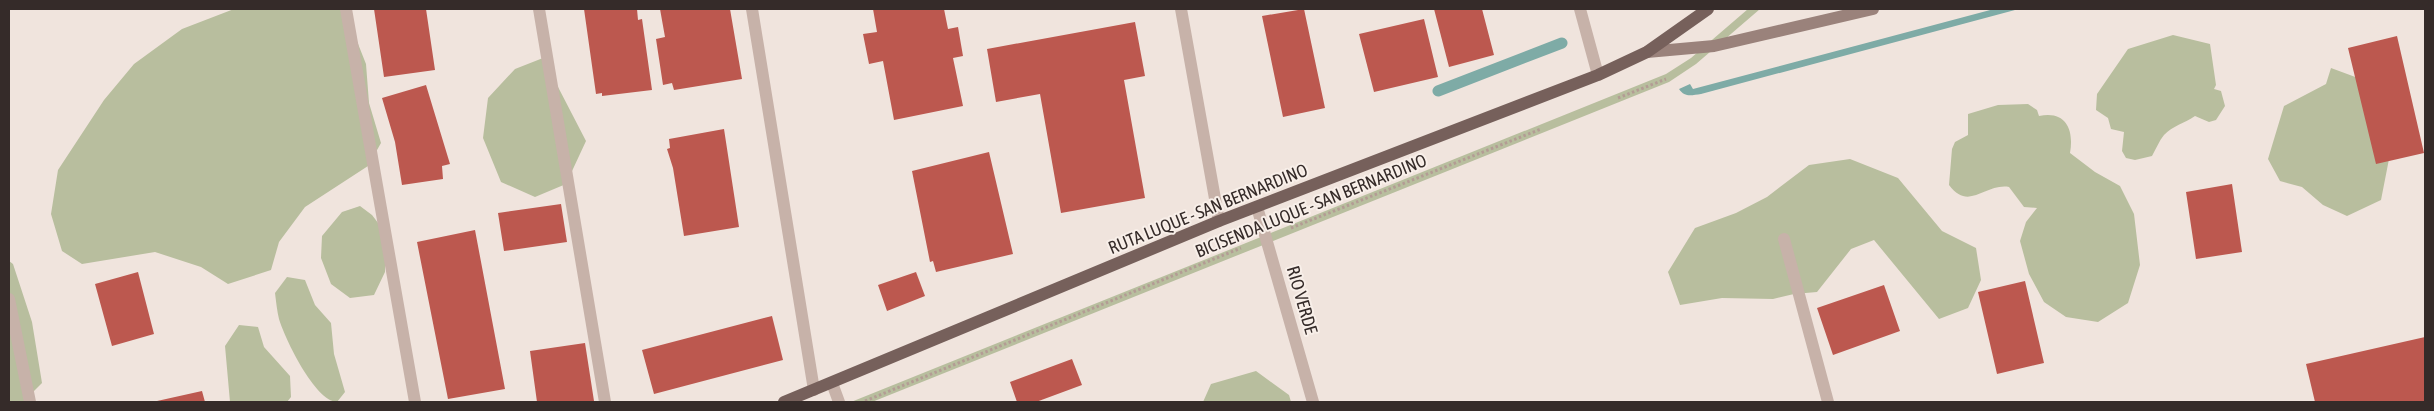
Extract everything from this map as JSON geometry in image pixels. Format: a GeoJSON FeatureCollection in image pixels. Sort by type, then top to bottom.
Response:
{"type":"FeatureCollection","features":[{"type":"Feature","properties":{"kind":"main road","name":"RUTA LUQUE - SAN BERNARDINO"},"geometry":{"type":"LineString","coordinates":[[784,402],[1219,221],[1257,208],[1598,75],[1647,52],[1708,9]]}},
{"type":"Feature","properties":{"kind":"main road"},"geometry":{"type":"LineString","coordinates":[[1647,52],[1714,46],[1874,9]]}},
{"type":"Feature","properties":{"kind":"street"},"geometry":{"type":"LineString","coordinates":[[346,9],[415,402]]}},
{"type":"Feature","properties":{"kind":"street"},"geometry":{"type":"LineString","coordinates":[[539,9],[605,402]]}},
{"type":"Feature","properties":{"kind":"street"},"geometry":{"type":"LineString","coordinates":[[752,9],[814,390]]}},
{"type":"Feature","properties":{"kind":"street"},"geometry":{"type":"LineString","coordinates":[[1181,9],[1219,221]]}},
{"type":"Feature","properties":{"kind":"street"},"geometry":{"type":"LineString","coordinates":[[1580,9],[1598,75]]}},
{"type":"Feature","properties":{"kind":"street","name":"RIO VERDE"},"geometry":{"type":"LineString","coordinates":[[1257,208],[1313,402]]}},
{"type":"Feature","properties":{"kind":"street"},"geometry":{"type":"LineString","coordinates":[[1784,239],[1828,402]]}},
{"type":"Feature","properties":{"kind":"street"},"geometry":{"type":"LineString","coordinates":[[9,298],[30,402]]}},
{"type":"Feature","properties":{"kind":"street"},"geometry":{"type":"LineString","coordinates":[[832,383],[839,402]]}},
{"type":"Feature","properties":{"kind":"path"},"geometry":{"type":"LineString","coordinates":[[1610,101],[1671,75]]}},
{"type":"Feature","properties":{"kind":"path","name":"BICISENDA LUQUE - SAN BERNARDINO"},"geometry":{"type":"LineString","coordinates":[[862,402],[1546,126]]}},
{"type":"Feature","properties":{"kind":"green space"},"geometry":{"type":"Polygon","coordinates":[[[234,9],[340,9],[345,11],[366,64],[369,103],[381,143],[368,166],[305,207],[279,242],[271,270],[228,284],[201,267],[155,252],[82,264],[62,251],[51,214],[58,170],[104,100],[134,64],[182,29],[234,9]]]}},
{"type":"Feature","properties":{"kind":"green space"},"geometry":{"type":"Polygon","coordinates":[[[1748,9],[1760,9],[1696,64],[1669,82],[872,402],[851,402],[1666,74],[1691,58],[1748,9]]]}},
{"type":"Feature","properties":{"kind":"green space"},"geometry":{"type":"Polygon","coordinates":[[[2173,35],[2210,44],[2216,85],[2214,89],[2221,91],[2225,106],[2216,120],[2209,122],[2195,116],[2171,129],[2162,137],[2152,156],[2135,160],[2126,158],[2122,151],[2124,132],[2111,129],[2108,118],[2096,110],[2097,94],[2128,49],[2173,35]]]}},
{"type":"Feature","properties":{"kind":"green space"},"geometry":{"type":"Polygon","coordinates":[[[543,58],[586,141],[566,184],[535,197],[501,182],[483,138],[488,98],[515,69],[543,58]]]}},
{"type":"Feature","properties":{"kind":"green space"},"geometry":{"type":"Polygon","coordinates":[[[2331,68],[2358,78],[2389,159],[2381,200],[2347,216],[2323,205],[2302,187],[2280,181],[2268,159],[2284,106],[2326,84],[2331,68]]]}},
{"type":"Feature","properties":{"kind":"green space"},"geometry":{"type":"Polygon","coordinates":[[[2028,104],[2037,110],[2039,116],[2049,115],[2062,119],[2071,137],[2070,153],[2095,172],[2120,186],[2134,214],[2140,265],[2128,303],[2098,322],[2066,317],[2044,302],[2029,274],[2020,241],[2026,222],[2037,208],[2024,207],[2009,187],[1992,189],[1978,195],[1963,196],[1956,193],[1949,185],[1952,149],[1955,142],[1968,135],[1968,114],[1998,105],[2028,104]]]}},
{"type":"Feature","properties":{"kind":"green space"},"geometry":{"type":"Polygon","coordinates":[[[1850,159],[1898,178],[1942,231],[1976,248],[1981,280],[1968,308],[1939,319],[1874,240],[1851,249],[1817,292],[1794,294],[1773,299],[1722,298],[1680,305],[1668,272],[1695,228],[1736,213],[1767,197],[1809,165],[1850,159]]]}},
{"type":"Feature","properties":{"kind":"green space"},"geometry":{"type":"Polygon","coordinates":[[[360,206],[372,215],[385,232],[385,272],[374,295],[350,298],[331,284],[321,258],[322,236],[342,212],[360,206]]]}},
{"type":"Feature","properties":{"kind":"green space"},"geometry":{"type":"Polygon","coordinates":[[[9,261],[13,264],[32,322],[42,383],[23,402],[9,402],[9,261]]]}},
{"type":"Feature","properties":{"kind":"green space"},"geometry":{"type":"Polygon","coordinates":[[[287,277],[305,280],[315,305],[331,323],[334,354],[345,392],[337,402],[328,399],[311,381],[294,354],[282,328],[278,316],[275,293],[287,277]]]}},
{"type":"Feature","properties":{"kind":"green space"},"geometry":{"type":"Polygon","coordinates":[[[239,325],[258,327],[264,347],[290,376],[291,397],[287,402],[230,402],[225,346],[239,325]]]}},
{"type":"Feature","properties":{"kind":"green space"},"geometry":{"type":"Polygon","coordinates":[[[1256,371],[1289,395],[1291,402],[1203,402],[1211,384],[1256,371]]]}},
{"type":"Feature","properties":{"kind":"water"},"geometry":{"type":"Polygon","coordinates":[[[1994,9],[2015,10],[1701,94],[1686,95],[1679,89],[1690,84],[1693,89],[1994,9]]]}},
{"type":"Feature","properties":{"kind":"building"},"geometry":{"type":"Polygon","coordinates":[[[374,9],[426,9],[435,70],[384,77],[374,9]]]}},
{"type":"Feature","properties":{"kind":"building"},"geometry":{"type":"Polygon","coordinates":[[[584,9],[637,9],[638,20],[642,19],[652,90],[602,96],[602,93],[596,94],[584,9]]]}},
{"type":"Feature","properties":{"kind":"building"},"geometry":{"type":"Polygon","coordinates":[[[660,9],[730,9],[742,79],[674,90],[672,83],[663,85],[656,39],[665,37],[660,9]]]}},
{"type":"Feature","properties":{"kind":"building"},"geometry":{"type":"Polygon","coordinates":[[[873,9],[944,9],[948,29],[958,27],[963,56],[953,58],[963,106],[894,120],[883,61],[869,64],[863,34],[877,32],[873,9]]]}},
{"type":"Feature","properties":{"kind":"building"},"geometry":{"type":"Polygon","coordinates":[[[1304,9],[1325,108],[1283,117],[1262,16],[1304,9]]]}},
{"type":"Feature","properties":{"kind":"building"},"geometry":{"type":"Polygon","coordinates":[[[1434,9],[1482,9],[1494,55],[1449,67],[1434,9]]]}},
{"type":"Feature","properties":{"kind":"building"},"geometry":{"type":"Polygon","coordinates":[[[1424,19],[1438,77],[1374,92],[1359,34],[1424,19]]]}},
{"type":"Feature","properties":{"kind":"building"},"geometry":{"type":"Polygon","coordinates":[[[1135,22],[1145,76],[1124,80],[1145,198],[1061,213],[1040,94],[996,102],[987,49],[1135,22]]]}},
{"type":"Feature","properties":{"kind":"building"},"geometry":{"type":"Polygon","coordinates":[[[2397,36],[2424,153],[2376,164],[2348,48],[2397,36]]]}},
{"type":"Feature","properties":{"kind":"building"},"geometry":{"type":"Polygon","coordinates":[[[426,85],[450,164],[442,166],[443,179],[402,185],[395,142],[382,98],[426,85]]]}},
{"type":"Feature","properties":{"kind":"building"},"geometry":{"type":"Polygon","coordinates":[[[724,129],[739,227],[684,236],[673,168],[667,149],[670,148],[669,139],[724,129]]]}},
{"type":"Feature","properties":{"kind":"building"},"geometry":{"type":"Polygon","coordinates":[[[989,152],[1013,254],[936,272],[933,261],[930,262],[912,171],[989,152]]]}},
{"type":"Feature","properties":{"kind":"building"},"geometry":{"type":"Polygon","coordinates":[[[2232,184],[2242,252],[2196,259],[2186,192],[2232,184]]]}},
{"type":"Feature","properties":{"kind":"building"},"geometry":{"type":"Polygon","coordinates":[[[561,204],[567,242],[504,251],[498,213],[561,204]]]}},
{"type":"Feature","properties":{"kind":"building"},"geometry":{"type":"Polygon","coordinates":[[[475,230],[505,389],[448,399],[417,242],[475,230]]]}},
{"type":"Feature","properties":{"kind":"building"},"geometry":{"type":"Polygon","coordinates":[[[138,272],[154,334],[112,346],[95,284],[138,272]]]}},
{"type":"Feature","properties":{"kind":"building"},"geometry":{"type":"Polygon","coordinates":[[[916,272],[925,296],[887,311],[878,285],[916,272]]]}},
{"type":"Feature","properties":{"kind":"building"},"geometry":{"type":"Polygon","coordinates":[[[2025,281],[2044,363],[1997,374],[1978,292],[2025,281]]]}},
{"type":"Feature","properties":{"kind":"building"},"geometry":{"type":"Polygon","coordinates":[[[1884,285],[1900,331],[1833,355],[1817,308],[1884,285]]]}},
{"type":"Feature","properties":{"kind":"building"},"geometry":{"type":"Polygon","coordinates":[[[772,316],[783,360],[654,394],[642,350],[772,316]]]}},
{"type":"Feature","properties":{"kind":"building"},"geometry":{"type":"Polygon","coordinates":[[[2425,337],[2425,402],[2315,402],[2306,364],[2425,337]]]}},
{"type":"Feature","properties":{"kind":"building"},"geometry":{"type":"Polygon","coordinates":[[[585,343],[594,401],[537,402],[530,351],[585,343]]]}},
{"type":"Feature","properties":{"kind":"building"},"geometry":{"type":"Polygon","coordinates":[[[1072,359],[1082,385],[1036,402],[1017,402],[1010,382],[1072,359]]]}},
{"type":"Feature","properties":{"kind":"building"},"geometry":{"type":"Polygon","coordinates":[[[202,391],[205,402],[157,402],[157,401],[202,391]]]}},
{"type":"Feature","properties":{"kind":"waterway"},"geometry":{"type":"LineString","coordinates":[[1438,91],[1562,43]]}}]}
